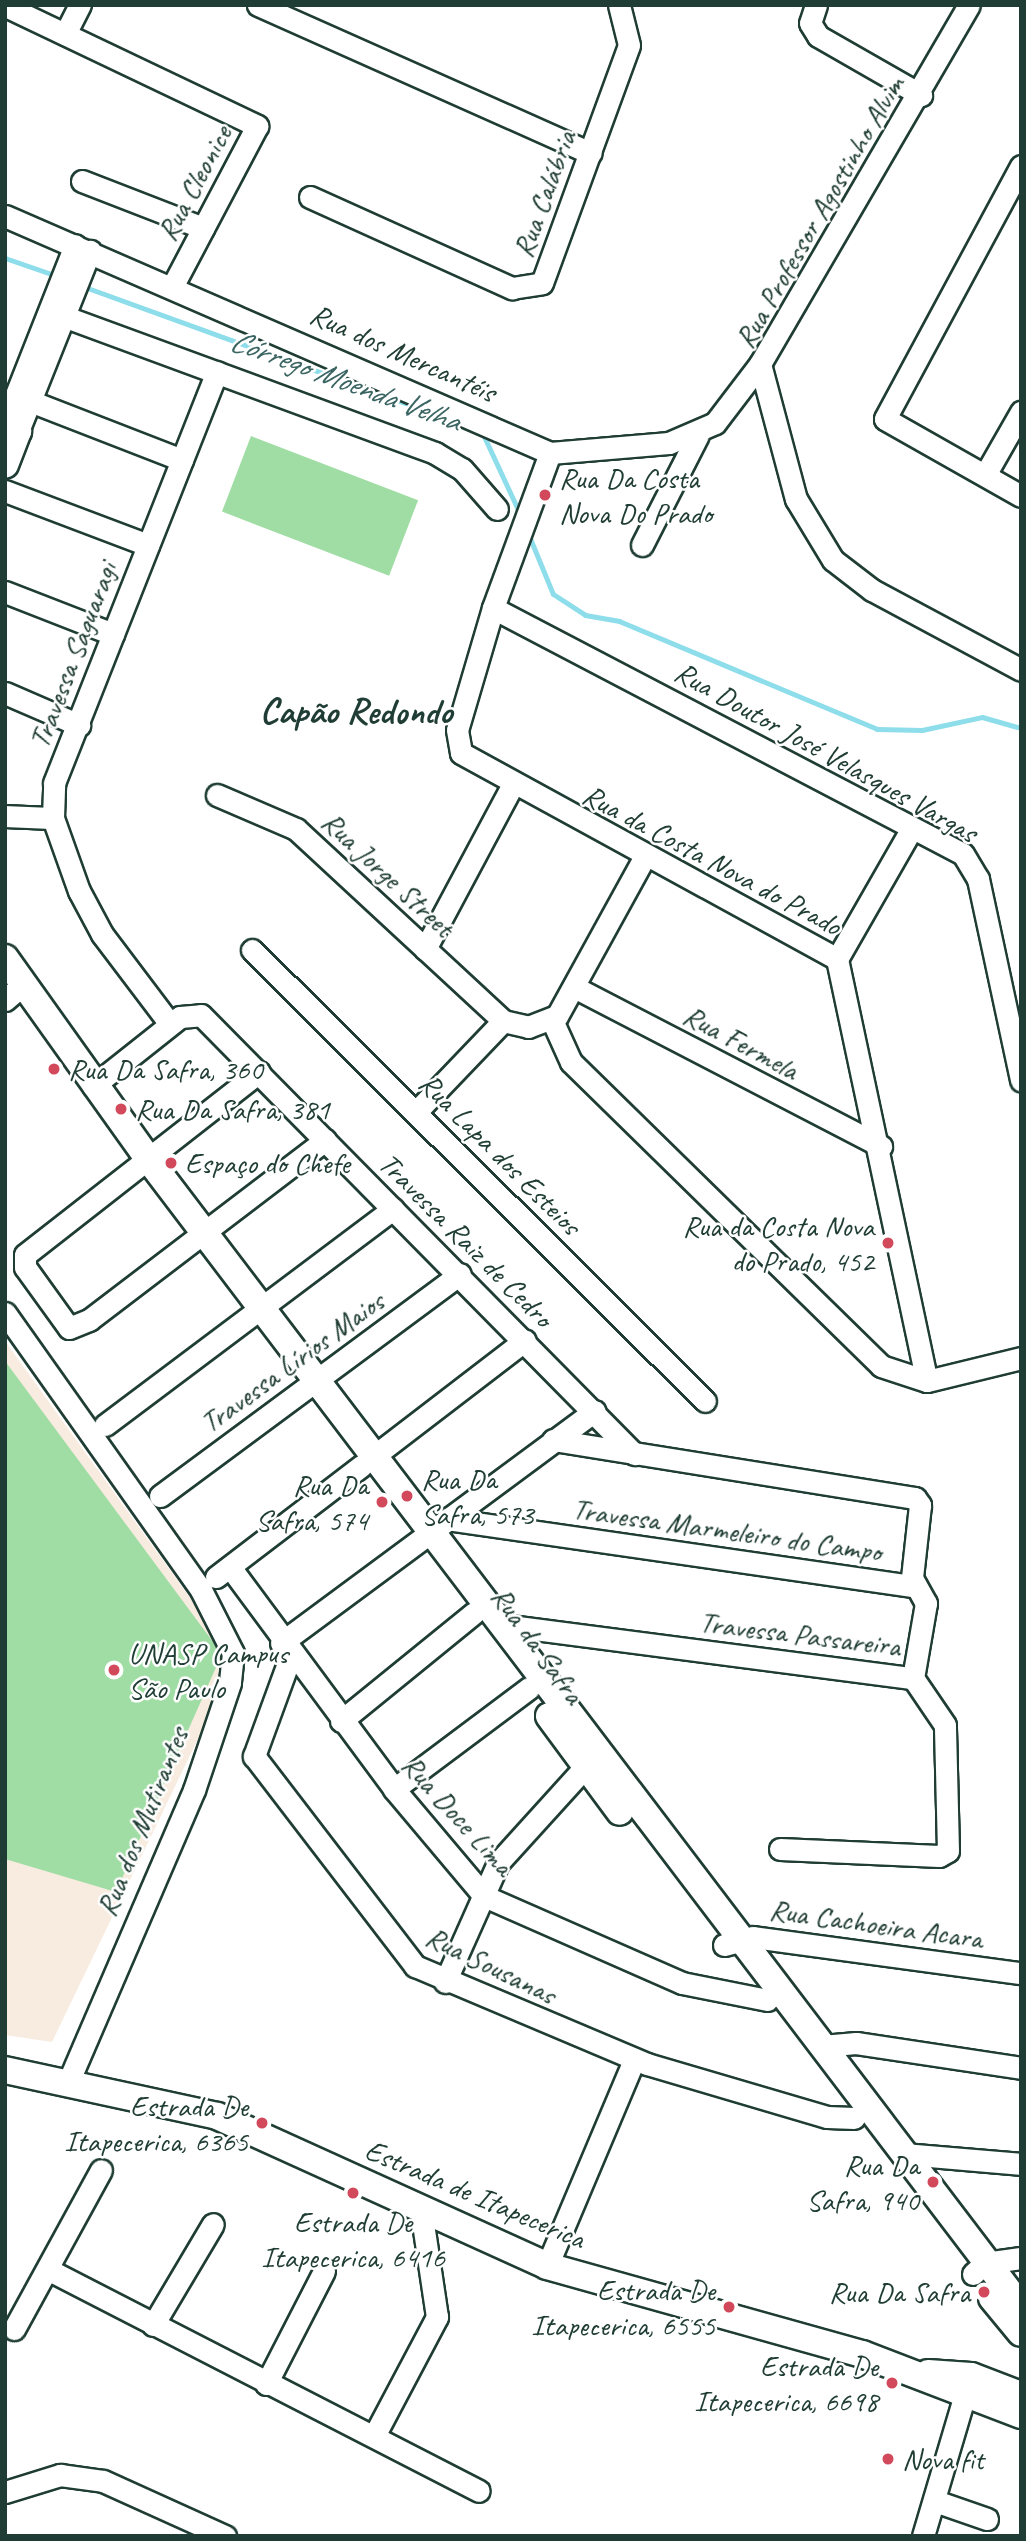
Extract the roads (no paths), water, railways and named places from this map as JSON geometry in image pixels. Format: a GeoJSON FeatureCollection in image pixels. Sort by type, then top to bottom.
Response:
{"type":"FeatureCollection","features":[{"type":"Feature","properties":{"kind":"main road"},"geometry":{"type":"LineString","coordinates":[[5,958],[10,994]]}},
{"type":"Feature","properties":{"kind":"main road","name":"Rua da Safra"},"geometry":{"type":"LineString","coordinates":[[10,994],[93,1086],[143,1165]]}},
{"type":"Feature","properties":{"kind":"main road","name":"Rua da Safra"},"geometry":{"type":"LineString","coordinates":[[10,994],[368,1461],[431,1530],[503,1625],[732,1942],[767,2000],[854,2118],[979,2268],[1021,2307]]}},
{"type":"Feature","properties":{"kind":"main road","name":"Rua da Safra"},"geometry":{"type":"LineString","coordinates":[[431,1530],[474,1613],[585,1768],[822,2046],[905,2154],[1021,2333]]}},
{"type":"Feature","properties":{"kind":"main road","name":"Estrada de Itapecerica"},"geometry":{"type":"LineString","coordinates":[[5,2070],[69,2080],[217,2116],[547,2266],[967,2386],[1021,2395]]}},
{"type":"Feature","properties":{"kind":"main road","name":"Estrada de Itapecerica"},"geometry":{"type":"LineString","coordinates":[[967,2386],[1021,2415]]}},
{"type":"Feature","properties":{"kind":"street"},"geometry":{"type":"LineString","coordinates":[[65,34],[80,5]]}},
{"type":"Feature","properties":{"kind":"street"},"geometry":{"type":"LineString","coordinates":[[258,5],[591,153]]}},
{"type":"Feature","properties":{"kind":"street","name":"Rua Calábria"},"geometry":{"type":"LineString","coordinates":[[310,197],[429,255],[529,289],[545,278],[629,45],[619,5]]}},
{"type":"Feature","properties":{"kind":"street"},"geometry":{"type":"LineString","coordinates":[[816,5],[810,23],[818,36],[921,95]]}},
{"type":"Feature","properties":{"kind":"street","name":"Rua Professor Agostinho Alvim"},"geometry":{"type":"LineString","coordinates":[[969,5],[921,95],[760,364],[796,499],[833,560],[872,590],[1021,670]]}},
{"type":"Feature","properties":{"kind":"street","name":"Rua Cleonice"},"geometry":{"type":"LineString","coordinates":[[12,9],[257,126],[173,285]]}},
{"type":"Feature","properties":{"kind":"street"},"geometry":{"type":"LineString","coordinates":[[1021,166],[885,419],[1021,495]]}},
{"type":"Feature","properties":{"kind":"street"},"geometry":{"type":"LineString","coordinates":[[82,181],[203,228]]}},
{"type":"Feature","properties":{"kind":"street","name":"Rua dos Mercantéis"},"geometry":{"type":"LineString","coordinates":[[5,216],[80,253],[173,285],[550,453],[635,448],[698,435],[725,413],[760,364]]}},
{"type":"Feature","properties":{"kind":"street"},"geometry":{"type":"LineString","coordinates":[[9,438],[30,401],[80,253]]}},
{"type":"Feature","properties":{"kind":"street"},"geometry":{"type":"LineString","coordinates":[[60,312],[453,461],[497,509]]}},
{"type":"Feature","properties":{"kind":"street"},"geometry":{"type":"LineString","coordinates":[[9,438],[60,312]]}},
{"type":"Feature","properties":{"kind":"street","name":"Travessa Saguaragi"},"geometry":{"type":"LineString","coordinates":[[170,1024],[102,934],[53,818],[54,783],[217,372]]}},
{"type":"Feature","properties":{"kind":"street"},"geometry":{"type":"LineString","coordinates":[[30,401],[182,460]]}},
{"type":"Feature","properties":{"kind":"street"},"geometry":{"type":"LineString","coordinates":[[985,475],[1021,412]]}},
{"type":"Feature","properties":{"kind":"street"},"geometry":{"type":"LineString","coordinates":[[642,545],[698,435]]}},
{"type":"Feature","properties":{"kind":"street","name":"Rua da Costa Nova do Prado"},"geometry":{"type":"LineString","coordinates":[[550,453],[493,608],[458,742],[472,763],[512,786],[837,959],[881,1146],[927,1381]]}},
{"type":"Feature","properties":{"kind":"street"},"geometry":{"type":"LineString","coordinates":[[5,491],[148,545]]}},
{"type":"Feature","properties":{"kind":"street"},"geometry":{"type":"LineString","coordinates":[[5,592],[113,634]]}},
{"type":"Feature","properties":{"kind":"street","name":"Rua Doutor José Velasques Vargas"},"geometry":{"type":"LineString","coordinates":[[493,608],[963,854],[974,868],[1021,1080]]}},
{"type":"Feature","properties":{"kind":"street"},"geometry":{"type":"LineString","coordinates":[[5,692],[79,725]]}},
{"type":"Feature","properties":{"kind":"street"},"geometry":{"type":"LineString","coordinates":[[425,949],[512,786]]}},
{"type":"Feature","properties":{"kind":"street","name":"Rua Jorge Street"},"geometry":{"type":"LineString","coordinates":[[217,795],[296,829],[503,1021]]}},
{"type":"Feature","properties":{"kind":"street"},"geometry":{"type":"LineString","coordinates":[[5,816],[53,818]]}},
{"type":"Feature","properties":{"kind":"street"},"geometry":{"type":"LineString","coordinates":[[837,959],[912,828]]}},
{"type":"Feature","properties":{"kind":"street"},"geometry":{"type":"LineString","coordinates":[[416,1112],[503,1021],[528,1027],[552,1020],[574,987],[645,856]]}},
{"type":"Feature","properties":{"kind":"street","name":"Rua Lapa dos Esteios"},"geometry":{"type":"LineString","coordinates":[[252,950],[705,1401]]}},
{"type":"Feature","properties":{"kind":"street","name":"Rua Fermela"},"geometry":{"type":"LineString","coordinates":[[574,987],[881,1146]]}},
{"type":"Feature","properties":{"kind":"street","name":"Travessa Raiz de Cedro"},"geometry":{"type":"LineString","coordinates":[[93,1086],[170,1024],[197,1012],[460,1274],[634,1454]]}},
{"type":"Feature","properties":{"kind":"street"},"geometry":{"type":"LineString","coordinates":[[552,1020],[565,1055],[776,1269],[881,1366],[927,1381],[1021,1358]]}},
{"type":"Feature","properties":{"kind":"street"},"geometry":{"type":"LineString","coordinates":[[259,1072],[23,1258],[66,1324],[79,1328],[325,1140]]}},
{"type":"Feature","properties":{"kind":"street","name":"Travessa Lírios Maios"},"geometry":{"type":"LineString","coordinates":[[105,1425],[393,1209]]}},
{"type":"Feature","properties":{"kind":"street","name":"Travessa Lírios Maios"},"geometry":{"type":"LineString","coordinates":[[160,1496],[460,1274]]}},
{"type":"Feature","properties":{"kind":"street","name":"Rua dos Mutirantes"},"geometry":{"type":"LineString","coordinates":[[5,1313],[201,1590],[233,1653],[230,1683],[194,1790],[69,2080]]}},
{"type":"Feature","properties":{"kind":"street","name":"Rua Doce Lima"},"geometry":{"type":"LineString","coordinates":[[525,1340],[223,1572],[394,1789],[484,1896],[682,1983],[767,2000]]}},
{"type":"Feature","properties":{"kind":"street"},"geometry":{"type":"LineString","coordinates":[[286,1649],[431,1530],[594,1411]]}},
{"type":"Feature","properties":{"kind":"street","name":"Travessa Passareira"},"geometry":{"type":"LineString","coordinates":[[503,1625],[913,1678],[926,1603],[916,1587],[915,1498],[553,1440]]}},
{"type":"Feature","properties":{"kind":"street","name":"Travessa Marmeleiro do Campo"},"geometry":{"type":"LineString","coordinates":[[431,1530],[916,1587]]}},
{"type":"Feature","properties":{"kind":"street"},"geometry":{"type":"LineString","coordinates":[[341,1721],[474,1613]]}},
{"type":"Feature","properties":{"kind":"street","name":"Rua Sousanas"},"geometry":{"type":"LineString","coordinates":[[286,1649],[256,1737],[257,1763],[396,1947],[444,1982],[634,2060],[827,2117],[854,2118]]}},
{"type":"Feature","properties":{"kind":"street"},"geometry":{"type":"LineString","coordinates":[[780,1849],[939,1856],[948,1850],[945,1725],[913,1678]]}},
{"type":"Feature","properties":{"kind":"street"},"geometry":{"type":"LineString","coordinates":[[394,1789],[529,1688]]}},
{"type":"Feature","properties":{"kind":"street"},"geometry":{"type":"LineString","coordinates":[[444,1982],[509,1847],[585,1768]]}},
{"type":"Feature","properties":{"kind":"street","name":"Rua Cachoeira Acara"},"geometry":{"type":"LineString","coordinates":[[732,1942],[1021,1973]]}},
{"type":"Feature","properties":{"kind":"street"},"geometry":{"type":"LineString","coordinates":[[822,2046],[856,2043],[1021,2068]]}},
{"type":"Feature","properties":{"kind":"street"},"geometry":{"type":"LineString","coordinates":[[547,2266],[634,2060]]}},
{"type":"Feature","properties":{"kind":"street"},"geometry":{"type":"LineString","coordinates":[[905,2154],[1021,2164]]}},
{"type":"Feature","properties":{"kind":"street"},"geometry":{"type":"LineString","coordinates":[[14,2329],[49,2270],[101,2170]]}},
{"type":"Feature","properties":{"kind":"street"},"geometry":{"type":"LineString","coordinates":[[374,2436],[437,2317],[421,2210]]}},
{"type":"Feature","properties":{"kind":"street"},"geometry":{"type":"LineString","coordinates":[[153,2325],[213,2224]]}},
{"type":"Feature","properties":{"kind":"street"},"geometry":{"type":"LineString","coordinates":[[979,2268],[1021,2258]]}},
{"type":"Feature","properties":{"kind":"street"},"geometry":{"type":"LineString","coordinates":[[49,2270],[266,2384],[479,2491]]}},
{"type":"Feature","properties":{"kind":"street"},"geometry":{"type":"LineString","coordinates":[[266,2384],[324,2271]]}},
{"type":"Feature","properties":{"kind":"street"},"geometry":{"type":"LineString","coordinates":[[926,2535],[967,2386]]}},
{"type":"Feature","properties":{"kind":"street"},"geometry":{"type":"LineString","coordinates":[[5,2492],[60,2475],[103,2481],[225,2536]]}},
{"type":"Feature","properties":{"kind":"street"},"geometry":{"type":"LineString","coordinates":[[934,2501],[986,2519]]}},
{"type":"Feature","properties":{"kind":"waterway","name":"Córrego Moenda Velha"},"geometry":{"type":"LineString","coordinates":[[5,258],[57,276]]}},
{"type":"Feature","properties":{"kind":"waterway","name":"Córrego Moenda Velha"},"geometry":{"type":"LineString","coordinates":[[82,286],[432,413]]}},
{"type":"Feature","properties":{"kind":"waterway","name":"Córrego Moenda Velha"},"geometry":{"type":"LineString","coordinates":[[481,430],[521,516]]}},
{"type":"Feature","properties":{"kind":"waterway","name":"Córrego Moenda Velha"},"geometry":{"type":"LineString","coordinates":[[527,531],[553,594],[585,615],[619,621],[877,729],[922,730],[982,717],[1021,728]]}},
{"type":"Feature","properties":{"kind":"place","name":"Rua Da Costa Nova Do Prado"},"geometry":{"type":"Point","coordinates":[545,495]}},
{"type":"Feature","properties":{"kind":"place","name":"Rua Da Safra, 360"},"geometry":{"type":"Point","coordinates":[54,1069]}},
{"type":"Feature","properties":{"kind":"place","name":"Rua Da Safra, 381"},"geometry":{"type":"Point","coordinates":[121,1109]}},
{"type":"Feature","properties":{"kind":"place","name":"Espaço do Chefe"},"geometry":{"type":"Point","coordinates":[171,1163]}},
{"type":"Feature","properties":{"kind":"place","name":"Rua da Costa Nova do Prado, 452"},"geometry":{"type":"Point","coordinates":[888,1243]}},
{"type":"Feature","properties":{"kind":"place","name":"Rua Da Safra, 573"},"geometry":{"type":"Point","coordinates":[407,1496]}},
{"type":"Feature","properties":{"kind":"place","name":"Rua Da Safra, 574"},"geometry":{"type":"Point","coordinates":[382,1502]}},
{"type":"Feature","properties":{"kind":"place","name":"UNASP Campus São Paulo"},"geometry":{"type":"Point","coordinates":[114,1670]}},
{"type":"Feature","properties":{"kind":"place","name":"Estrada De Itapecerica, 6365"},"geometry":{"type":"Point","coordinates":[262,2123]}},
{"type":"Feature","properties":{"kind":"place","name":"Rua Da Safra, 940"},"geometry":{"type":"Point","coordinates":[933,2182]}},
{"type":"Feature","properties":{"kind":"place","name":"Estrada De Itapecerica, 6416"},"geometry":{"type":"Point","coordinates":[353,2193]}},
{"type":"Feature","properties":{"kind":"place","name":"Rua Da Safra"},"geometry":{"type":"Point","coordinates":[984,2292]}},
{"type":"Feature","properties":{"kind":"place","name":"Estrada De Itapecerica, 6555"},"geometry":{"type":"Point","coordinates":[729,2307]}},
{"type":"Feature","properties":{"kind":"place","name":"Estrada De Itapecerica, 6698"},"geometry":{"type":"Point","coordinates":[892,2383]}},
{"type":"Feature","properties":{"kind":"place","name":"Nova fit"},"geometry":{"type":"Point","coordinates":[888,2459]}},
{"type":"Feature","properties":{"kind":"district","name":"Capão Redondo"},"geometry":{"type":"Point","coordinates":[356,711]}}]}
